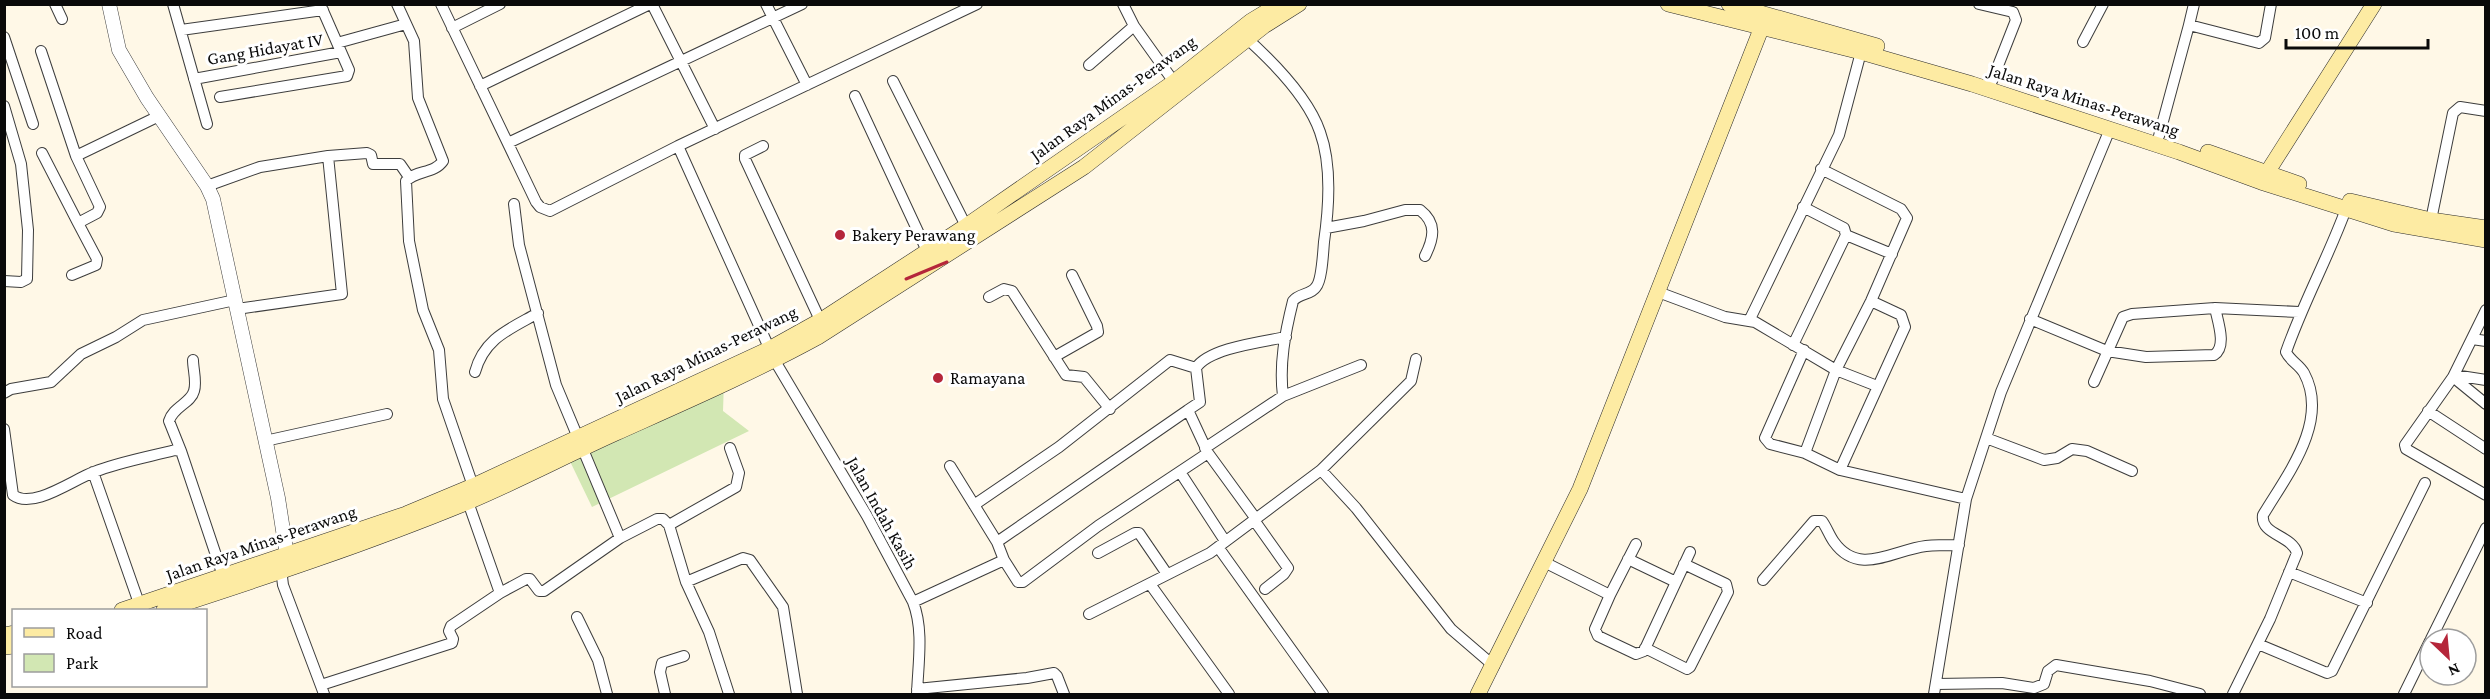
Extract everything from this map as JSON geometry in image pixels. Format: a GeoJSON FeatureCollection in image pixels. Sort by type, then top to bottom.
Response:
{"type":"FeatureCollection","features":[{"type":"Feature","properties":{"kind":"main road","name":"Jalan Raya Minas-Perawang"},"geometry":{"type":"LineString","coordinates":[[126,609],[223,576],[286,564],[580,443],[772,355],[818,337],[1084,167],[1279,4]]}},
{"type":"Feature","properties":{"kind":"main road","name":"Jalan Raya Minas-Perawang"},"geometry":{"type":"LineString","coordinates":[[772,355],[820,320],[966,226],[1243,35],[1299,4]]}},
{"type":"Feature","properties":{"kind":"main road","name":"Jalan Raya Minas-Perawang"},"geometry":{"type":"LineString","coordinates":[[1668,4],[1722,11],[1992,81],[2159,136],[2346,209],[2394,224],[2486,240]]}},
{"type":"Feature","properties":{"kind":"main road","name":"Jalan Raya Minas-Perawang"},"geometry":{"type":"LineString","coordinates":[[1729,4],[1764,22],[1980,87],[2264,178],[2431,220],[2486,228]]}},
{"type":"Feature","properties":{"kind":"main road"},"geometry":{"type":"LineString","coordinates":[[2264,178],[2374,4]]}},
{"type":"Feature","properties":{"kind":"main road"},"geometry":{"type":"LineString","coordinates":[[1478,694],[1494,666],[1580,489],[1764,22]]}},
{"type":"Feature","properties":{"kind":"main road","name":"Jalan Raya Minas-Perawang"},"geometry":{"type":"LineString","coordinates":[[167,609],[286,564],[468,502],[580,443]]}},
{"type":"Feature","properties":{"kind":"street"},"geometry":{"type":"LineString","coordinates":[[55,4],[62,19]]}},
{"type":"Feature","properties":{"kind":"street"},"geometry":{"type":"LineString","coordinates":[[109,4],[119,50],[159,116],[207,186],[213,199],[278,498],[286,564],[282,577],[322,690],[445,646],[453,641],[449,631],[451,626],[500,593],[526,579],[530,579],[539,591],[544,591],[620,538],[657,519],[663,519],[669,525],[686,582],[709,633],[729,694]]}},
{"type":"Feature","properties":{"kind":"street"},"geometry":{"type":"LineString","coordinates":[[173,4],[207,124]]}},
{"type":"Feature","properties":{"kind":"street"},"geometry":{"type":"LineString","coordinates":[[397,4],[414,41],[418,98],[443,161],[436,168],[409,177]]}},
{"type":"Feature","properties":{"kind":"street"},"geometry":{"type":"LineString","coordinates":[[441,4],[536,202],[547,211],[977,4]]}},
{"type":"Feature","properties":{"kind":"street"},"geometry":{"type":"LineString","coordinates":[[452,28],[500,4]]}},
{"type":"Feature","properties":{"kind":"street"},"geometry":{"type":"LineString","coordinates":[[480,86],[651,4],[715,129]]}},
{"type":"Feature","properties":{"kind":"street"},"geometry":{"type":"LineString","coordinates":[[766,4],[807,85]]}},
{"type":"Feature","properties":{"kind":"street"},"geometry":{"type":"LineString","coordinates":[[508,143],[802,4]]}},
{"type":"Feature","properties":{"kind":"street"},"geometry":{"type":"LineString","coordinates":[[1123,4],[1134,26],[1174,82]]}},
{"type":"Feature","properties":{"kind":"street"},"geometry":{"type":"LineString","coordinates":[[1979,4],[2013,12],[2016,20],[1992,81]]}},
{"type":"Feature","properties":{"kind":"street"},"geometry":{"type":"LineString","coordinates":[[2083,42],[2103,4]]}},
{"type":"Feature","properties":{"kind":"street"},"geometry":{"type":"LineString","coordinates":[[2159,136],[2194,4]]}},
{"type":"Feature","properties":{"kind":"street"},"geometry":{"type":"LineString","coordinates":[[2189,25],[2259,43],[2265,38],[2271,4]]}},
{"type":"Feature","properties":{"kind":"street"},"geometry":{"type":"LineString","coordinates":[[181,30],[321,7],[349,70],[346,76],[220,97]]}},
{"type":"Feature","properties":{"kind":"street","name":"Gang Hidayat IV"},"geometry":{"type":"LineString","coordinates":[[194,79],[339,47],[406,24]]}},
{"type":"Feature","properties":{"kind":"street"},"geometry":{"type":"LineString","coordinates":[[1089,65],[1134,26]]}},
{"type":"Feature","properties":{"kind":"street"},"geometry":{"type":"LineString","coordinates":[[1243,35],[1281,73],[1312,115],[1320,131],[1327,173],[1326,228],[1319,283],[1312,291],[1295,298],[1280,374],[1283,396]]}},
{"type":"Feature","properties":{"kind":"street"},"geometry":{"type":"LineString","coordinates":[[4,37],[33,124]]}},
{"type":"Feature","properties":{"kind":"street"},"geometry":{"type":"LineString","coordinates":[[41,51],[76,156],[100,207],[97,213],[78,223]]}},
{"type":"Feature","properties":{"kind":"street"},"geometry":{"type":"LineString","coordinates":[[1749,321],[1839,135],[1862,52]]}},
{"type":"Feature","properties":{"kind":"street"},"geometry":{"type":"LineString","coordinates":[[893,81],[966,226]]}},
{"type":"Feature","properties":{"kind":"street"},"geometry":{"type":"LineString","coordinates":[[855,96],[927,251]]}},
{"type":"Feature","properties":{"kind":"street"},"geometry":{"type":"LineString","coordinates":[[4,106],[21,164],[28,230],[28,275],[23,281],[4,281]]}},
{"type":"Feature","properties":{"kind":"street"},"geometry":{"type":"LineString","coordinates":[[2431,220],[2453,113],[2460,107],[2486,111]]}},
{"type":"Feature","properties":{"kind":"street"},"geometry":{"type":"LineString","coordinates":[[76,156],[159,116]]}},
{"type":"Feature","properties":{"kind":"street"},"geometry":{"type":"LineString","coordinates":[[2110,129],[2001,392],[1966,499],[1935,689],[2002,683],[2034,688],[2044,684],[2048,671],[2056,665],[2150,681],[2200,694]]}},
{"type":"Feature","properties":{"kind":"street","name":"Jalan Indah Kasih"},"geometry":{"type":"LineString","coordinates":[[678,146],[772,355],[867,516],[913,602],[918,614],[919,629],[917,692]]}},
{"type":"Feature","properties":{"kind":"street"},"geometry":{"type":"LineString","coordinates":[[763,146],[745,154],[745,159],[820,320]]}},
{"type":"Feature","properties":{"kind":"street"},"geometry":{"type":"LineString","coordinates":[[42,153],[97,262],[94,267],[72,275]]}},
{"type":"Feature","properties":{"kind":"street"},"geometry":{"type":"LineString","coordinates":[[207,186],[260,167],[328,156],[367,153],[374,164],[400,164],[409,177]]}},
{"type":"Feature","properties":{"kind":"street"},"geometry":{"type":"LineString","coordinates":[[4,393],[11,389],[51,382],[81,354],[116,337],[143,320],[236,305],[342,294],[328,156]]}},
{"type":"Feature","properties":{"kind":"street"},"geometry":{"type":"LineString","coordinates":[[1805,453],[1836,370],[1871,301],[1907,218],[1901,209],[1821,169]]}},
{"type":"Feature","properties":{"kind":"street"},"geometry":{"type":"LineString","coordinates":[[409,177],[405,188],[411,257],[423,310],[439,350],[443,399],[473,486]]}},
{"type":"Feature","properties":{"kind":"street"},"geometry":{"type":"LineString","coordinates":[[514,204],[519,244],[556,385],[620,538]]}},
{"type":"Feature","properties":{"kind":"street"},"geometry":{"type":"LineString","coordinates":[[1793,345],[1846,235],[1844,228],[1803,207]]}},
{"type":"Feature","properties":{"kind":"street"},"geometry":{"type":"LineString","coordinates":[[2234,694],[2297,553],[2294,544],[2264,527],[2262,521],[2263,515],[2298,456],[2311,421],[2312,398],[2304,373],[2286,352],[2299,312],[2332,247],[2346,209]]}},
{"type":"Feature","properties":{"kind":"street"},"geometry":{"type":"LineString","coordinates":[[1326,228],[1405,210],[1420,210],[1429,218],[1432,225],[1433,237],[1425,256]]}},
{"type":"Feature","properties":{"kind":"street"},"geometry":{"type":"LineString","coordinates":[[1846,235],[1892,254]]}},
{"type":"Feature","properties":{"kind":"street"},"geometry":{"type":"LineString","coordinates":[[1054,357],[1098,332],[1072,275]]}},
{"type":"Feature","properties":{"kind":"street"},"geometry":{"type":"LineString","coordinates":[[990,297],[1004,289],[1012,291],[1066,375],[1083,377],[1110,409]]}},
{"type":"Feature","properties":{"kind":"street"},"geometry":{"type":"LineString","coordinates":[[1658,291],[1725,317],[1749,321],[1764,327],[1836,370],[1877,386]]}},
{"type":"Feature","properties":{"kind":"street"},"geometry":{"type":"LineString","coordinates":[[1840,470],[1903,334],[1905,322],[1901,315],[1871,301]]}},
{"type":"Feature","properties":{"kind":"street"},"geometry":{"type":"LineString","coordinates":[[2030,319],[2107,351],[2146,357],[2214,355],[2222,346],[2215,308]]}},
{"type":"Feature","properties":{"kind":"street"},"geometry":{"type":"LineString","coordinates":[[2094,382],[2120,321],[2128,315],[2215,308],[2299,312]]}},
{"type":"Feature","properties":{"kind":"street"},"geometry":{"type":"LineString","coordinates":[[2486,310],[2453,376],[2404,445],[2405,448],[2486,495]]}},
{"type":"Feature","properties":{"kind":"street"},"geometry":{"type":"LineString","coordinates":[[475,372],[478,360],[488,344],[538,313]]}},
{"type":"Feature","properties":{"kind":"street"},"geometry":{"type":"LineString","coordinates":[[997,542],[1200,402],[1196,368],[1201,361],[1244,345],[1286,337]]}},
{"type":"Feature","properties":{"kind":"street"},"geometry":{"type":"LineString","coordinates":[[2472,339],[2486,341]]}},
{"type":"Feature","properties":{"kind":"street"},"geometry":{"type":"LineString","coordinates":[[1804,350],[1765,438],[1770,444],[1805,453],[1840,470],[1966,499]]}},
{"type":"Feature","properties":{"kind":"street"},"geometry":{"type":"LineString","coordinates":[[1089,614],[1150,584],[1221,544],[1321,470],[1411,381],[1416,359]]}},
{"type":"Feature","properties":{"kind":"street"},"geometry":{"type":"LineString","coordinates":[[193,360],[195,390],[173,412],[169,421],[223,576]]}},
{"type":"Feature","properties":{"kind":"street"},"geometry":{"type":"LineString","coordinates":[[974,504],[1059,447],[1170,360],[1196,368]]}},
{"type":"Feature","properties":{"kind":"street"},"geometry":{"type":"LineString","coordinates":[[950,466],[997,542],[1004,560],[1018,582],[1023,582],[1098,526],[1180,472],[1283,396],[1360,365]]}},
{"type":"Feature","properties":{"kind":"street"},"geometry":{"type":"LineString","coordinates":[[2453,376],[2486,380]]}},
{"type":"Feature","properties":{"kind":"street"},"geometry":{"type":"LineString","coordinates":[[2453,376],[2486,404]]}},
{"type":"Feature","properties":{"kind":"street"},"geometry":{"type":"LineString","coordinates":[[1188,410],[1207,450],[1288,568],[1265,589]]}},
{"type":"Feature","properties":{"kind":"street"},"geometry":{"type":"LineString","coordinates":[[2428,411],[2486,449]]}},
{"type":"Feature","properties":{"kind":"street"},"geometry":{"type":"LineString","coordinates":[[265,441],[387,414]]}},
{"type":"Feature","properties":{"kind":"street"},"geometry":{"type":"LineString","coordinates":[[4,429],[12,491],[18,499],[42,496],[74,483],[93,472],[175,450],[181,451]]}},
{"type":"Feature","properties":{"kind":"street"},"geometry":{"type":"LineString","coordinates":[[1986,438],[2044,460],[2057,458],[2072,449],[2086,451],[2132,471]]}},
{"type":"Feature","properties":{"kind":"street"},"geometry":{"type":"LineString","coordinates":[[669,525],[736,488],[739,473],[730,448]]}},
{"type":"Feature","properties":{"kind":"street"},"geometry":{"type":"LineString","coordinates":[[1321,470],[1356,508],[1451,629],[1494,666]]}},
{"type":"Feature","properties":{"kind":"street"},"geometry":{"type":"LineString","coordinates":[[93,472],[140,606]]}},
{"type":"Feature","properties":{"kind":"street"},"geometry":{"type":"LineString","coordinates":[[1180,472],[1221,544],[1323,694]]}},
{"type":"Feature","properties":{"kind":"street"},"geometry":{"type":"LineString","coordinates":[[2258,644],[2327,674],[2336,668],[2425,483]]}},
{"type":"Feature","properties":{"kind":"street"},"geometry":{"type":"LineString","coordinates":[[468,502],[500,593]]}},
{"type":"Feature","properties":{"kind":"street"},"geometry":{"type":"LineString","coordinates":[[1763,580],[1814,521],[1822,521],[1834,542],[1862,561],[1880,560],[1925,546],[1959,545]]}},
{"type":"Feature","properties":{"kind":"street"},"geometry":{"type":"LineString","coordinates":[[2437,627],[2486,528]]}},
{"type":"Feature","properties":{"kind":"street"},"geometry":{"type":"LineString","coordinates":[[1098,553],[1139,533],[1167,574]]}},
{"type":"Feature","properties":{"kind":"street"},"geometry":{"type":"LineString","coordinates":[[1636,544],[1595,629],[1598,636],[1636,654],[1645,648],[1690,552]]}},
{"type":"Feature","properties":{"kind":"street"},"geometry":{"type":"LineString","coordinates":[[686,582],[744,558],[750,560],[783,607],[797,694]]}},
{"type":"Feature","properties":{"kind":"street"},"geometry":{"type":"LineString","coordinates":[[1628,559],[1676,582]]}},
{"type":"Feature","properties":{"kind":"street"},"geometry":{"type":"LineString","coordinates":[[913,602],[1004,560]]}},
{"type":"Feature","properties":{"kind":"street"},"geometry":{"type":"LineString","coordinates":[[1544,562],[1610,595]]}},
{"type":"Feature","properties":{"kind":"street"},"geometry":{"type":"LineString","coordinates":[[1645,648],[1687,669],[1690,667],[1728,592],[1726,584],[1684,564]]}},
{"type":"Feature","properties":{"kind":"street"},"geometry":{"type":"LineString","coordinates":[[2289,572],[2367,603]]}},
{"type":"Feature","properties":{"kind":"street"},"geometry":{"type":"LineString","coordinates":[[1150,584],[1229,694]]}},
{"type":"Feature","properties":{"kind":"street"},"geometry":{"type":"LineString","coordinates":[[577,617],[598,660],[607,694]]}},
{"type":"Feature","properties":{"kind":"street"},"geometry":{"type":"LineString","coordinates":[[665,694],[660,672],[662,663],[684,656]]}},
{"type":"Feature","properties":{"kind":"street"},"geometry":{"type":"LineString","coordinates":[[2404,694],[2418,666]]}},
{"type":"Feature","properties":{"kind":"street"},"geometry":{"type":"LineString","coordinates":[[917,692],[1054,673],[1064,694]]}},
{"type":"Feature","properties":{"kind":"green space"},"geometry":{"type":"Polygon","coordinates":[[[724,382],[723,411],[749,431],[592,507],[566,453],[724,382]]]}},
{"type":"Feature","properties":{"kind":"railway"},"geometry":{"type":"LineString","coordinates":[[906,279],[947,262]]}},
{"type":"Feature","properties":{"kind":"place","name":"Bakery Perawang"},"geometry":{"type":"Point","coordinates":[840,235]}},
{"type":"Feature","properties":{"kind":"place","name":"Ramayana"},"geometry":{"type":"Point","coordinates":[938,378]}}]}
